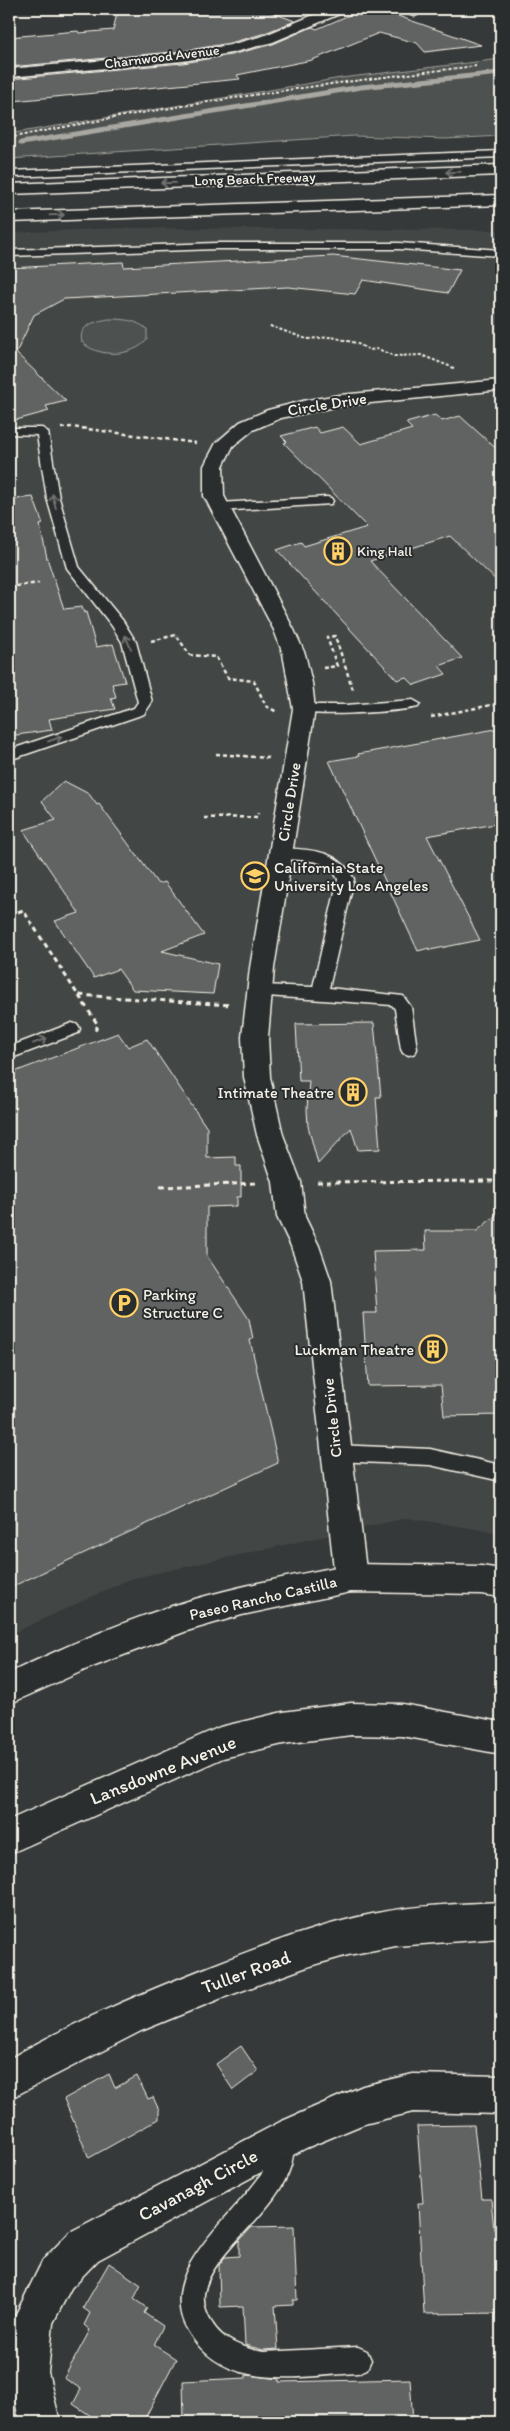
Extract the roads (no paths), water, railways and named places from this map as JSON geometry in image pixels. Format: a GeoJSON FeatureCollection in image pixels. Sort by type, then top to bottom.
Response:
{"type":"FeatureCollection","features":[{"type":"Feature","properties":{"kind":"main road","name":"Charnwood Avenue"},"geometry":{"type":"LineString","coordinates":[[9,72],[183,57],[231,49],[268,39],[339,9]]}},
{"type":"Feature","properties":{"kind":"main road","name":"Long Beach Freeway"},"geometry":{"type":"LineString","coordinates":[[9,189],[501,170]]}},
{"type":"Feature","properties":{"kind":"main road","name":"Long Beach Freeway"},"geometry":{"type":"LineString","coordinates":[[9,217],[501,200]]}},
{"type":"Feature","properties":{"kind":"main road"},"geometry":{"type":"LineString","coordinates":[[209,209],[347,214],[501,214]]}},
{"type":"Feature","properties":{"kind":"main road","name":"Circle Drive"},"geometry":{"type":"LineString","coordinates":[[350,1578],[317,1281],[305,1246],[291,1217],[287,1182],[270,1135],[257,1077],[255,1037],[259,991],[281,853],[294,713],[294,654],[284,630],[219,507],[210,480],[213,463],[220,451],[233,436],[266,416],[312,403],[501,385]]}},
{"type":"Feature","properties":{"kind":"main road","name":"Paseo Rancho Castilla"},"geometry":{"type":"LineString","coordinates":[[9,1689],[76,1658],[186,1616],[242,1600],[350,1578],[481,1580],[501,1583]]}},
{"type":"Feature","properties":{"kind":"main road","name":"Lansdowne Avenue"},"geometry":{"type":"LineString","coordinates":[[9,1837],[220,1743],[283,1728],[351,1719],[402,1720],[501,1738]]}},
{"type":"Feature","properties":{"kind":"main road","name":"Tuller Road"},"geometry":{"type":"LineString","coordinates":[[9,2080],[42,2060],[189,1992],[281,1958],[361,1934],[444,1922],[501,1920]]}},
{"type":"Feature","properties":{"kind":"main road","name":"Cavanagh Circle"},"geometry":{"type":"LineString","coordinates":[[40,2422],[28,2372],[33,2320],[57,2274],[84,2246],[282,2140],[364,2105],[413,2092],[501,2095]]}},
{"type":"Feature","properties":{"kind":"lane"},"geometry":{"type":"LineString","coordinates":[[9,174],[394,160],[501,154]]}},
{"type":"Feature","properties":{"kind":"lane"},"geometry":{"type":"LineString","coordinates":[[9,253],[153,246],[399,246],[501,253]]}},
{"type":"Feature","properties":{"kind":"lane"},"geometry":{"type":"LineString","coordinates":[[9,431],[42,432],[53,498],[73,568],[118,624],[129,642],[145,702],[139,711],[9,755]]}},
{"type":"Feature","properties":{"kind":"lane"},"geometry":{"type":"LineString","coordinates":[[219,507],[327,501]]}},
{"type":"Feature","properties":{"kind":"lane"},"geometry":{"type":"LineString","coordinates":[[294,713],[413,704]]}},
{"type":"Feature","properties":{"kind":"lane"},"geometry":{"type":"LineString","coordinates":[[281,853],[309,855],[334,862],[342,869],[346,879],[320,993]]}},
{"type":"Feature","properties":{"kind":"lane"},"geometry":{"type":"LineString","coordinates":[[259,991],[320,993],[397,1000],[403,1007],[409,1049]]}},
{"type":"Feature","properties":{"kind":"lane"},"geometry":{"type":"LineString","coordinates":[[9,1053],[72,1028]]}},
{"type":"Feature","properties":{"kind":"lane"},"geometry":{"type":"LineString","coordinates":[[335,1453],[430,1457],[501,1473]]}},
{"type":"Feature","properties":{"kind":"lane"},"geometry":{"type":"LineString","coordinates":[[282,2140],[280,2165],[270,2185],[199,2270],[191,2294],[192,2317],[216,2348],[234,2358],[250,2363],[263,2365],[358,2360]]}},
{"type":"Feature","properties":{"kind":"waterway"},"geometry":{"type":"LineString","coordinates":[[21,143],[361,87],[501,73]]}},
{"type":"Feature","properties":{"kind":"place","name":"King Hall"},"geometry":{"type":"Point","coordinates":[338,551]}},
{"type":"Feature","properties":{"kind":"place","name":"California State University Los Angeles"},"geometry":{"type":"Point","coordinates":[255,876]}},
{"type":"Feature","properties":{"kind":"place","name":"Intimate Theatre"},"geometry":{"type":"Point","coordinates":[353,1092]}},
{"type":"Feature","properties":{"kind":"place","name":"Parking Structure C"},"geometry":{"type":"Point","coordinates":[124,1303]}},
{"type":"Feature","properties":{"kind":"place","name":"Luckman Theatre"},"geometry":{"type":"Point","coordinates":[433,1349]}}]}
